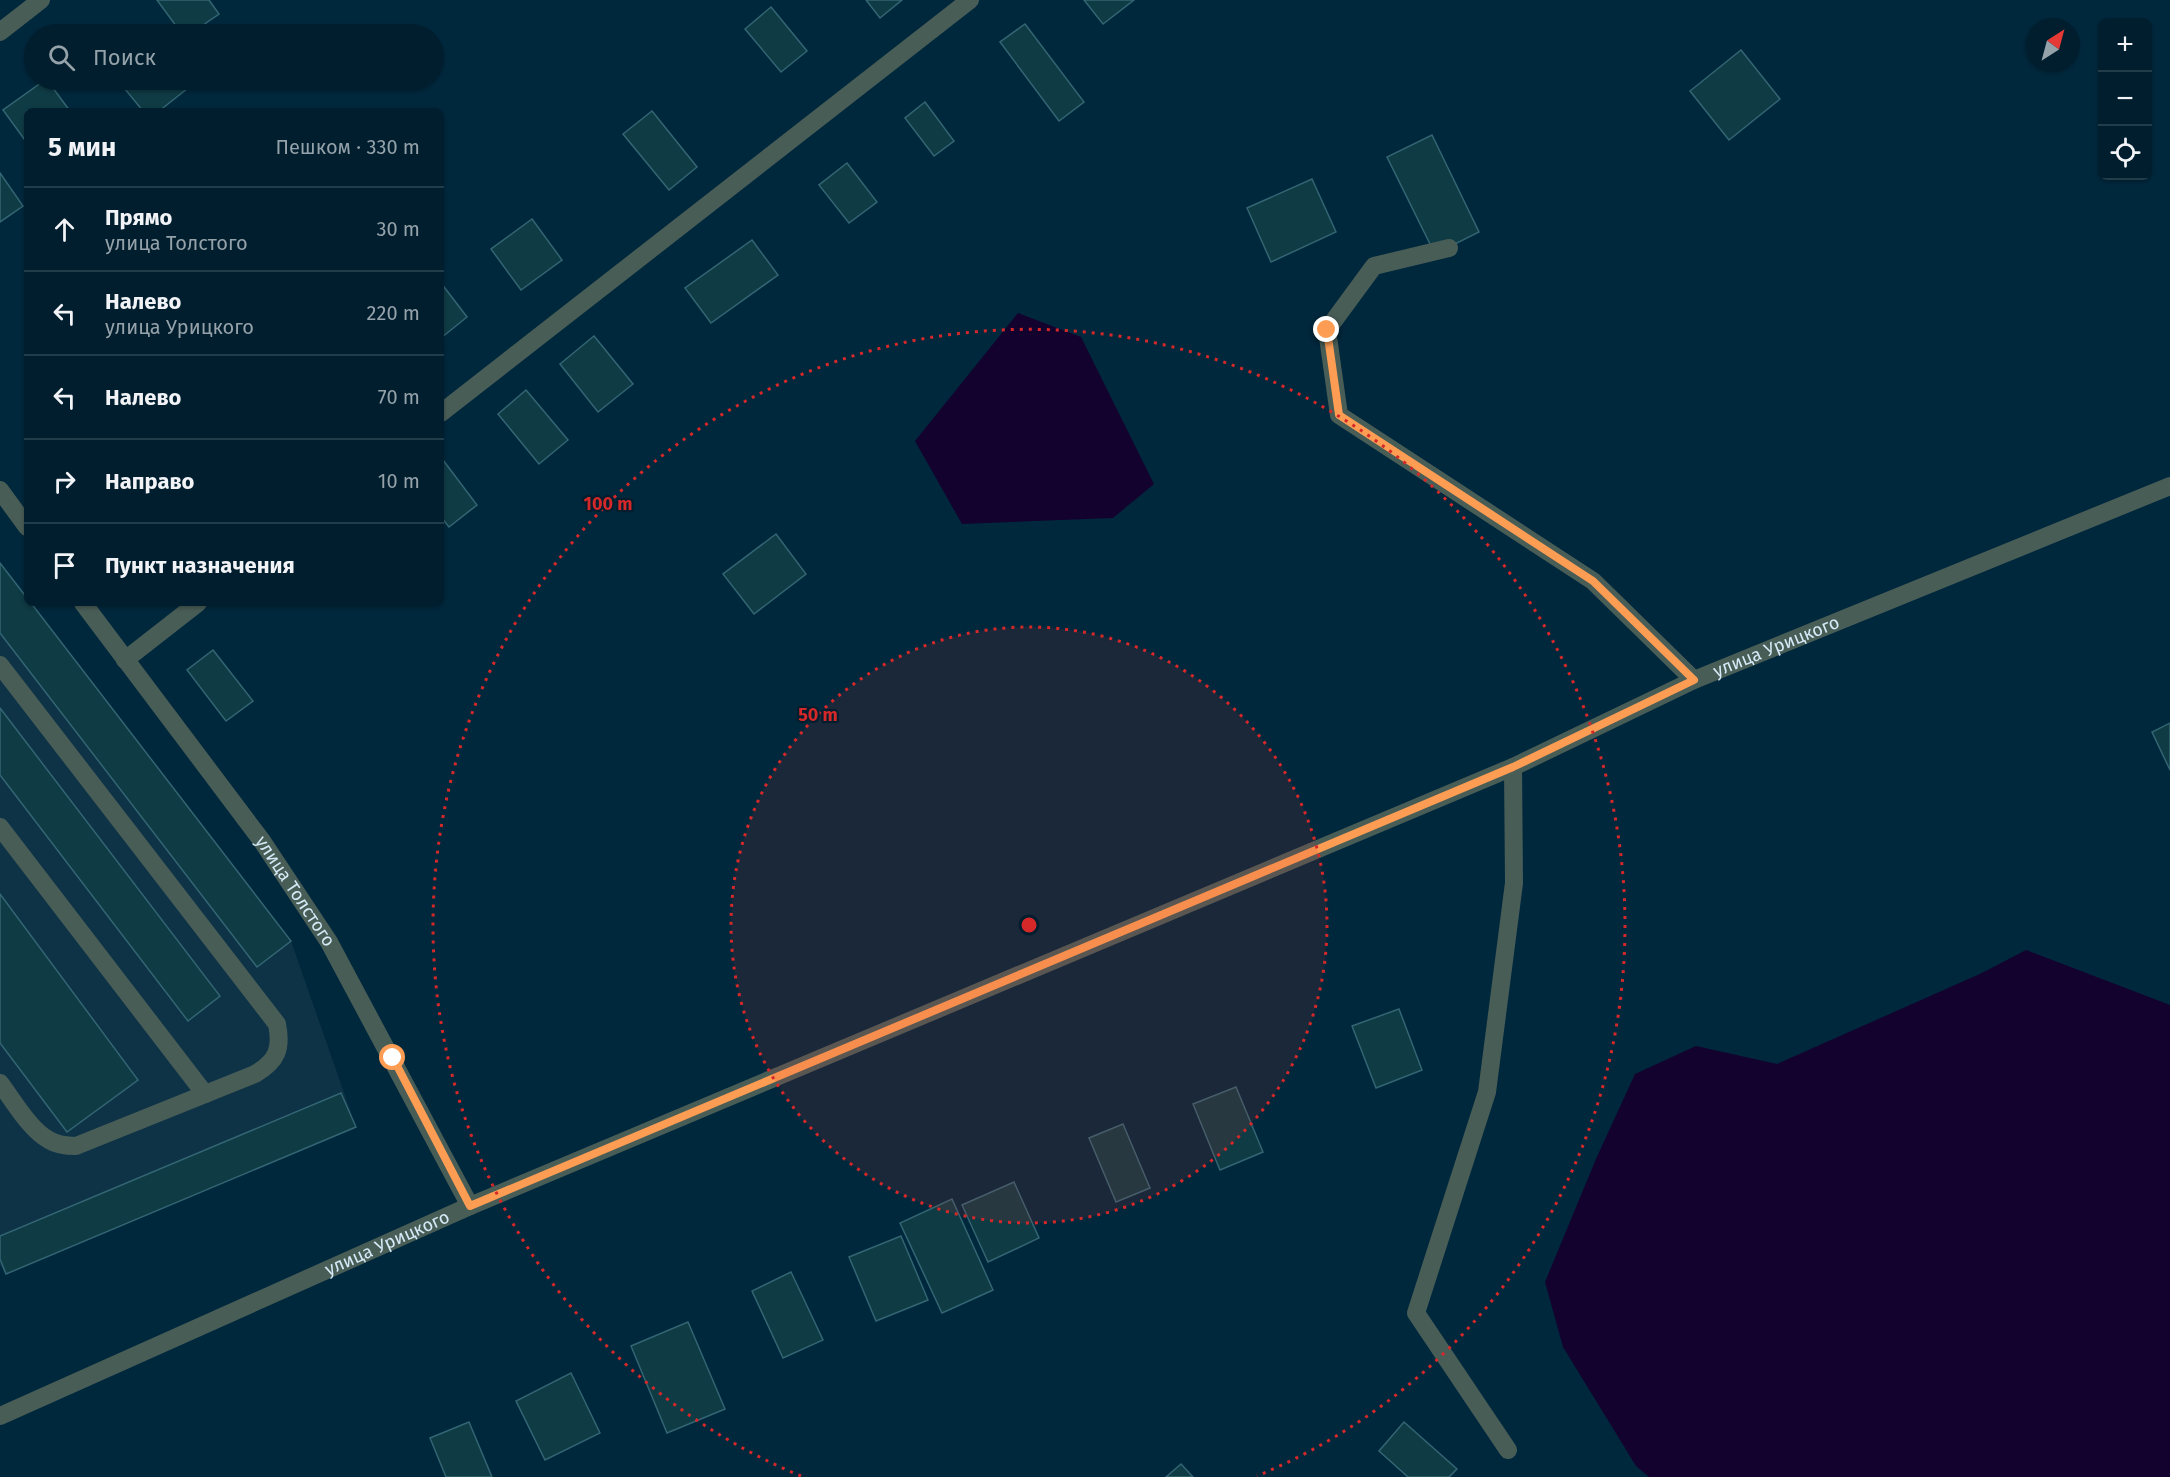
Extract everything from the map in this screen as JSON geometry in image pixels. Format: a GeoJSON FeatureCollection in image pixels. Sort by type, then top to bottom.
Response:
{"type":"FeatureCollection","features":[{"type":"Feature","properties":{"kind":"street"},"geometry":{"type":"LineString","coordinates":[[0,32],[41,0]]}},
{"type":"Feature","properties":{"kind":"street"},"geometry":{"type":"LineString","coordinates":[[444,411],[970,0]]}},
{"type":"Feature","properties":{"kind":"street"},"geometry":{"type":"LineString","coordinates":[[1449,248],[1374,266],[1327,330],[1339,415],[1593,581],[1694,680]]}},
{"type":"Feature","properties":{"kind":"street","name":"улица Урицкого"},"geometry":{"type":"LineString","coordinates":[[0,1416],[470,1206],[1513,767],[1694,680],[2170,486]]}},
{"type":"Feature","properties":{"kind":"street"},"geometry":{"type":"LineString","coordinates":[[0,490],[24,523]]}},
{"type":"Feature","properties":{"kind":"street","name":"улица Толстого"},"geometry":{"type":"LineString","coordinates":[[85,606],[262,841],[329,942],[470,1206]]}},
{"type":"Feature","properties":{"kind":"street"},"geometry":{"type":"LineString","coordinates":[[125,660],[194,606]]}},
{"type":"Feature","properties":{"kind":"street"},"geometry":{"type":"LineString","coordinates":[[0,665],[277,1024],[280,1038],[278,1052],[268,1067],[255,1074],[76,1146],[49,1141],[37,1131],[0,1083]]}},
{"type":"Feature","properties":{"kind":"street"},"geometry":{"type":"LineString","coordinates":[[1508,1450],[1416,1313],[1487,1092],[1514,883],[1513,767]]}},
{"type":"Feature","properties":{"kind":"street"},"geometry":{"type":"LineString","coordinates":[[0,827],[205,1094]]}},
{"type":"Feature","properties":{"kind":"shaded area"},"geometry":{"type":"Polygon","coordinates":[[[1018,313],[1081,337],[1154,484],[1113,518],[962,524],[915,441],[1018,313]]]}},
{"type":"Feature","properties":{"kind":"shaded area"},"geometry":{"type":"Polygon","coordinates":[[[0,563],[24,594],[24,606],[33,606],[291,941],[356,1127],[6,1274],[0,1265],[0,563]]]}},
{"type":"Feature","properties":{"kind":"shaded area"},"geometry":{"type":"Polygon","coordinates":[[[2026,950],[2170,1005],[2170,1477],[1649,1477],[1636,1466],[1563,1347],[1545,1282],[1596,1159],[1635,1074],[1696,1046],[1777,1064],[1982,973],[2026,950]]]}},
{"type":"Feature","properties":{"kind":"building"},"geometry":{"type":"Polygon","coordinates":[[[157,0],[209,0],[219,14],[204,24],[175,24],[157,0]]]}},
{"type":"Feature","properties":{"kind":"building"},"geometry":{"type":"Polygon","coordinates":[[[866,0],[902,0],[880,18],[866,0]]]}},
{"type":"Feature","properties":{"kind":"building"},"geometry":{"type":"Polygon","coordinates":[[[1084,0],[1134,0],[1103,24],[1084,0]]]}},
{"type":"Feature","properties":{"kind":"building"},"geometry":{"type":"Polygon","coordinates":[[[771,7],[807,51],[781,72],[745,29],[771,7]]]}},
{"type":"Feature","properties":{"kind":"building"},"geometry":{"type":"Polygon","coordinates":[[[1025,24],[1084,102],[1059,121],[1000,42],[1025,24]]]}},
{"type":"Feature","properties":{"kind":"building"},"geometry":{"type":"Polygon","coordinates":[[[1741,50],[1780,99],[1729,140],[1690,91],[1741,50]]]}},
{"type":"Feature","properties":{"kind":"building"},"geometry":{"type":"Polygon","coordinates":[[[31,90],[54,90],[68,108],[24,108],[24,139],[3,110],[31,90]]]}},
{"type":"Feature","properties":{"kind":"building"},"geometry":{"type":"Polygon","coordinates":[[[126,90],[186,90],[163,108],[141,108],[126,90]]]}},
{"type":"Feature","properties":{"kind":"building"},"geometry":{"type":"Polygon","coordinates":[[[925,102],[954,141],[934,156],[905,118],[925,102]]]}},
{"type":"Feature","properties":{"kind":"building"},"geometry":{"type":"Polygon","coordinates":[[[652,111],[697,167],[669,190],[623,134],[652,111]]]}},
{"type":"Feature","properties":{"kind":"building"},"geometry":{"type":"Polygon","coordinates":[[[1432,135],[1479,232],[1435,254],[1387,157],[1432,135]]]}},
{"type":"Feature","properties":{"kind":"building"},"geometry":{"type":"Polygon","coordinates":[[[847,163],[877,202],[849,223],[819,185],[847,163]]]}},
{"type":"Feature","properties":{"kind":"building"},"geometry":{"type":"Polygon","coordinates":[[[0,173],[23,206],[0,222],[0,173]]]}},
{"type":"Feature","properties":{"kind":"building"},"geometry":{"type":"Polygon","coordinates":[[[1312,179],[1336,232],[1271,262],[1247,208],[1312,179]]]}},
{"type":"Feature","properties":{"kind":"building"},"geometry":{"type":"Polygon","coordinates":[[[532,219],[562,260],[521,290],[491,249],[532,219]]]}},
{"type":"Feature","properties":{"kind":"building"},"geometry":{"type":"Polygon","coordinates":[[[752,240],[778,275],[711,323],[685,288],[752,240]]]}},
{"type":"Feature","properties":{"kind":"building"},"geometry":{"type":"Polygon","coordinates":[[[444,287],[467,317],[444,336],[444,287]]]}},
{"type":"Feature","properties":{"kind":"building"},"geometry":{"type":"Polygon","coordinates":[[[594,336],[633,384],[598,412],[560,364],[594,336]]]}},
{"type":"Feature","properties":{"kind":"building"},"geometry":{"type":"Polygon","coordinates":[[[526,390],[568,440],[539,464],[498,414],[526,390]]]}},
{"type":"Feature","properties":{"kind":"building"},"geometry":{"type":"Polygon","coordinates":[[[444,461],[477,505],[449,527],[444,521],[444,461]]]}},
{"type":"Feature","properties":{"kind":"building"},"geometry":{"type":"Polygon","coordinates":[[[776,534],[806,574],[754,614],[723,574],[776,534]]]}},
{"type":"Feature","properties":{"kind":"building"},"geometry":{"type":"Polygon","coordinates":[[[0,563],[24,594],[24,606],[33,606],[291,941],[257,967],[0,633],[0,563]]]}},
{"type":"Feature","properties":{"kind":"building"},"geometry":{"type":"Polygon","coordinates":[[[213,650],[253,701],[226,721],[187,670],[213,650]]]}},
{"type":"Feature","properties":{"kind":"building"},"geometry":{"type":"Polygon","coordinates":[[[0,708],[220,996],[188,1021],[0,775],[0,708]]]}},
{"type":"Feature","properties":{"kind":"building"},"geometry":{"type":"Polygon","coordinates":[[[2170,723],[2170,770],[2152,732],[2170,723]]]}},
{"type":"Feature","properties":{"kind":"building"},"geometry":{"type":"Polygon","coordinates":[[[0,894],[138,1080],[67,1132],[0,1043],[0,894]]]}},
{"type":"Feature","properties":{"kind":"building"},"geometry":{"type":"Polygon","coordinates":[[[1399,1009],[1422,1070],[1376,1088],[1352,1026],[1399,1009]]]}},
{"type":"Feature","properties":{"kind":"building"},"geometry":{"type":"Polygon","coordinates":[[[1236,1087],[1263,1152],[1220,1170],[1193,1104],[1236,1087]]]}},
{"type":"Feature","properties":{"kind":"building"},"geometry":{"type":"Polygon","coordinates":[[[341,1093],[356,1127],[6,1274],[0,1259],[0,1236],[341,1093]]]}},
{"type":"Feature","properties":{"kind":"building"},"geometry":{"type":"Polygon","coordinates":[[[1123,1124],[1150,1188],[1116,1202],[1089,1138],[1123,1124]]]}},
{"type":"Feature","properties":{"kind":"building"},"geometry":{"type":"Polygon","coordinates":[[[1014,1182],[1039,1238],[988,1262],[962,1205],[1014,1182]]]}},
{"type":"Feature","properties":{"kind":"building"},"geometry":{"type":"Polygon","coordinates":[[[952,1199],[993,1290],[942,1313],[900,1223],[952,1199]]]}},
{"type":"Feature","properties":{"kind":"building"},"geometry":{"type":"Polygon","coordinates":[[[901,1236],[928,1300],[876,1321],[849,1257],[901,1236]]]}},
{"type":"Feature","properties":{"kind":"building"},"geometry":{"type":"Polygon","coordinates":[[[791,1272],[823,1340],[783,1358],[752,1291],[791,1272]]]}},
{"type":"Feature","properties":{"kind":"building"},"geometry":{"type":"Polygon","coordinates":[[[688,1322],[725,1409],[667,1433],[631,1346],[688,1322]]]}},
{"type":"Feature","properties":{"kind":"building"},"geometry":{"type":"Polygon","coordinates":[[[571,1373],[600,1433],[545,1460],[516,1401],[571,1373]]]}},
{"type":"Feature","properties":{"kind":"building"},"geometry":{"type":"Polygon","coordinates":[[[469,1422],[492,1477],[446,1477],[430,1438],[469,1422]]]}},
{"type":"Feature","properties":{"kind":"building"},"geometry":{"type":"Polygon","coordinates":[[[1404,1422],[1457,1469],[1449,1477],[1408,1477],[1379,1451],[1404,1422]]]}},
{"type":"Feature","properties":{"kind":"building"},"geometry":{"type":"Polygon","coordinates":[[[1181,1464],[1193,1477],[1166,1477],[1181,1464]]]}},
{"type":"Feature","properties":{"kind":"route"},"geometry":{"type":"LineString","coordinates":[[393,1058],[470,1206],[1513,767],[1694,680],[1593,581],[1339,415],[1327,330]]}}]}
